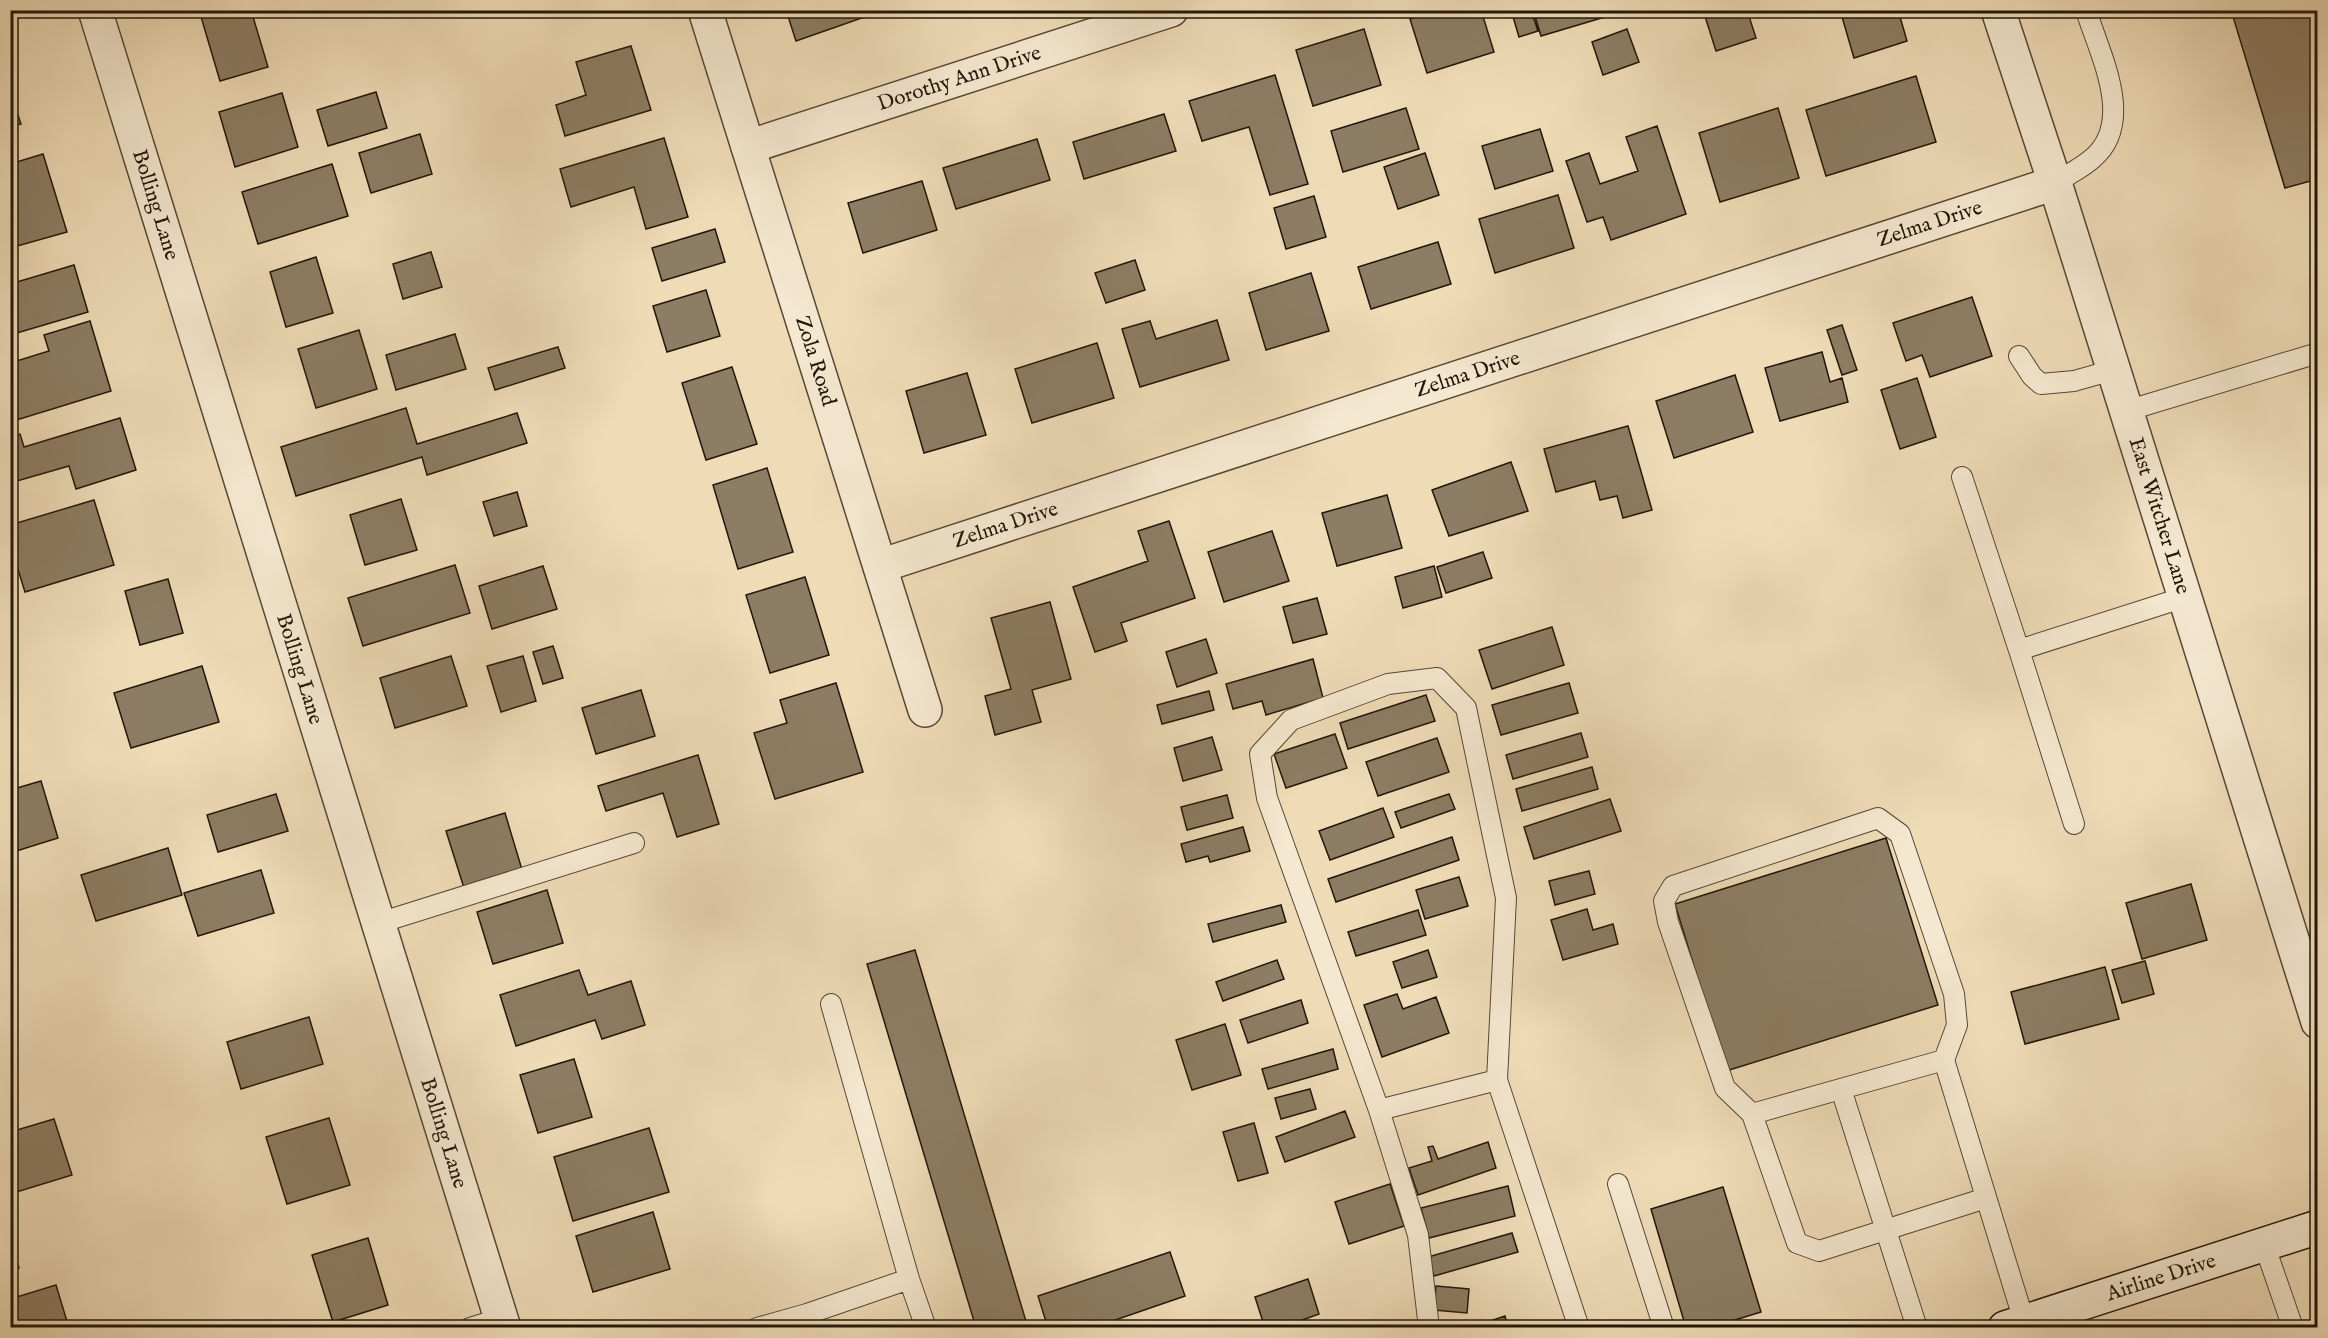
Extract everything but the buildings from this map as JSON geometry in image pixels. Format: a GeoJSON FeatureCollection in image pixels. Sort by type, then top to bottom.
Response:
{"type":"FeatureCollection","features":[{"type":"Feature","properties":{"kind":"street","name":"Bolling Lane"},"geometry":{"type":"LineString","coordinates":[[95,10],[503,1323]]}},
{"type":"Feature","properties":{"kind":"street","name":"Zola Road"},"geometry":{"type":"LineString","coordinates":[[705,10],[925,710]]}},
{"type":"Feature","properties":{"kind":"street","name":"Dorothy Ann Drive"},"geometry":{"type":"LineString","coordinates":[[748,147],[1171,10]]}},
{"type":"Feature","properties":{"kind":"street","name":"East Witcher Lane"},"geometry":{"type":"LineString","coordinates":[[1998,10],[2055,183],[2318,1022]]}},
{"type":"Feature","properties":{"kind":"street","name":"Zelma Drive"},"geometry":{"type":"LineString","coordinates":[[880,566],[2055,183]]}},
{"type":"Feature","properties":{"kind":"street","name":"Airline Drive"},"geometry":{"type":"LineString","coordinates":[[2014,1324],[2318,1227]]}},
{"type":"Feature","properties":{"kind":"lane"},"geometry":{"type":"LineString","coordinates":[[2055,183],[2094,157],[2107,140],[2113,121],[2112,94],[2086,10]]}},
{"type":"Feature","properties":{"kind":"lane"},"geometry":{"type":"LineString","coordinates":[[2126,411],[2318,353]]}},
{"type":"Feature","properties":{"kind":"lane"},"geometry":{"type":"LineString","coordinates":[[2019,356],[2032,376],[2041,384],[2074,381],[2113,370]]}},
{"type":"Feature","properties":{"kind":"lane"},"geometry":{"type":"LineString","coordinates":[[1962,477],[2074,824]]}},
{"type":"Feature","properties":{"kind":"lane"},"geometry":{"type":"LineString","coordinates":[[2019,650],[2185,597]]}},
{"type":"Feature","properties":{"kind":"lane"},"geometry":{"type":"LineString","coordinates":[[1429,1328],[1418,1235],[1379,1110],[1267,798],[1260,754],[1291,720],[1388,684],[1437,678],[1466,708],[1506,898],[1497,1080],[1579,1328]]}},
{"type":"Feature","properties":{"kind":"lane"},"geometry":{"type":"LineString","coordinates":[[1986,1198],[1819,1251],[1797,1243],[1752,1114],[1725,1088],[1668,922],[1664,901],[1673,886],[1878,818],[1900,834],[1954,994],[1957,1025],[1944,1060],[1986,1198],[2014,1324]]}},
{"type":"Feature","properties":{"kind":"lane"},"geometry":{"type":"LineString","coordinates":[[379,923],[634,843]]}},
{"type":"Feature","properties":{"kind":"lane"},"geometry":{"type":"LineString","coordinates":[[831,1004],[909,1279],[926,1328]]}},
{"type":"Feature","properties":{"kind":"lane"},"geometry":{"type":"LineString","coordinates":[[1752,1114],[1944,1060]]}},
{"type":"Feature","properties":{"kind":"lane"},"geometry":{"type":"LineString","coordinates":[[1379,1110],[1497,1080]]}},
{"type":"Feature","properties":{"kind":"lane"},"geometry":{"type":"LineString","coordinates":[[1841,1089],[1917,1328]]}},
{"type":"Feature","properties":{"kind":"lane"},"geometry":{"type":"LineString","coordinates":[[1618,1185],[1664,1328]]}},
{"type":"Feature","properties":{"kind":"lane"},"geometry":{"type":"LineString","coordinates":[[2264,1244],[2293,1328]]}},
{"type":"Feature","properties":{"kind":"lane"},"geometry":{"type":"LineString","coordinates":[[757,1328],[809,1321],[909,1279]]}},
{"type":"Feature","properties":{"kind":"lane"},"geometry":{"type":"LineString","coordinates":[[470,1328],[503,1323]]}}]}
